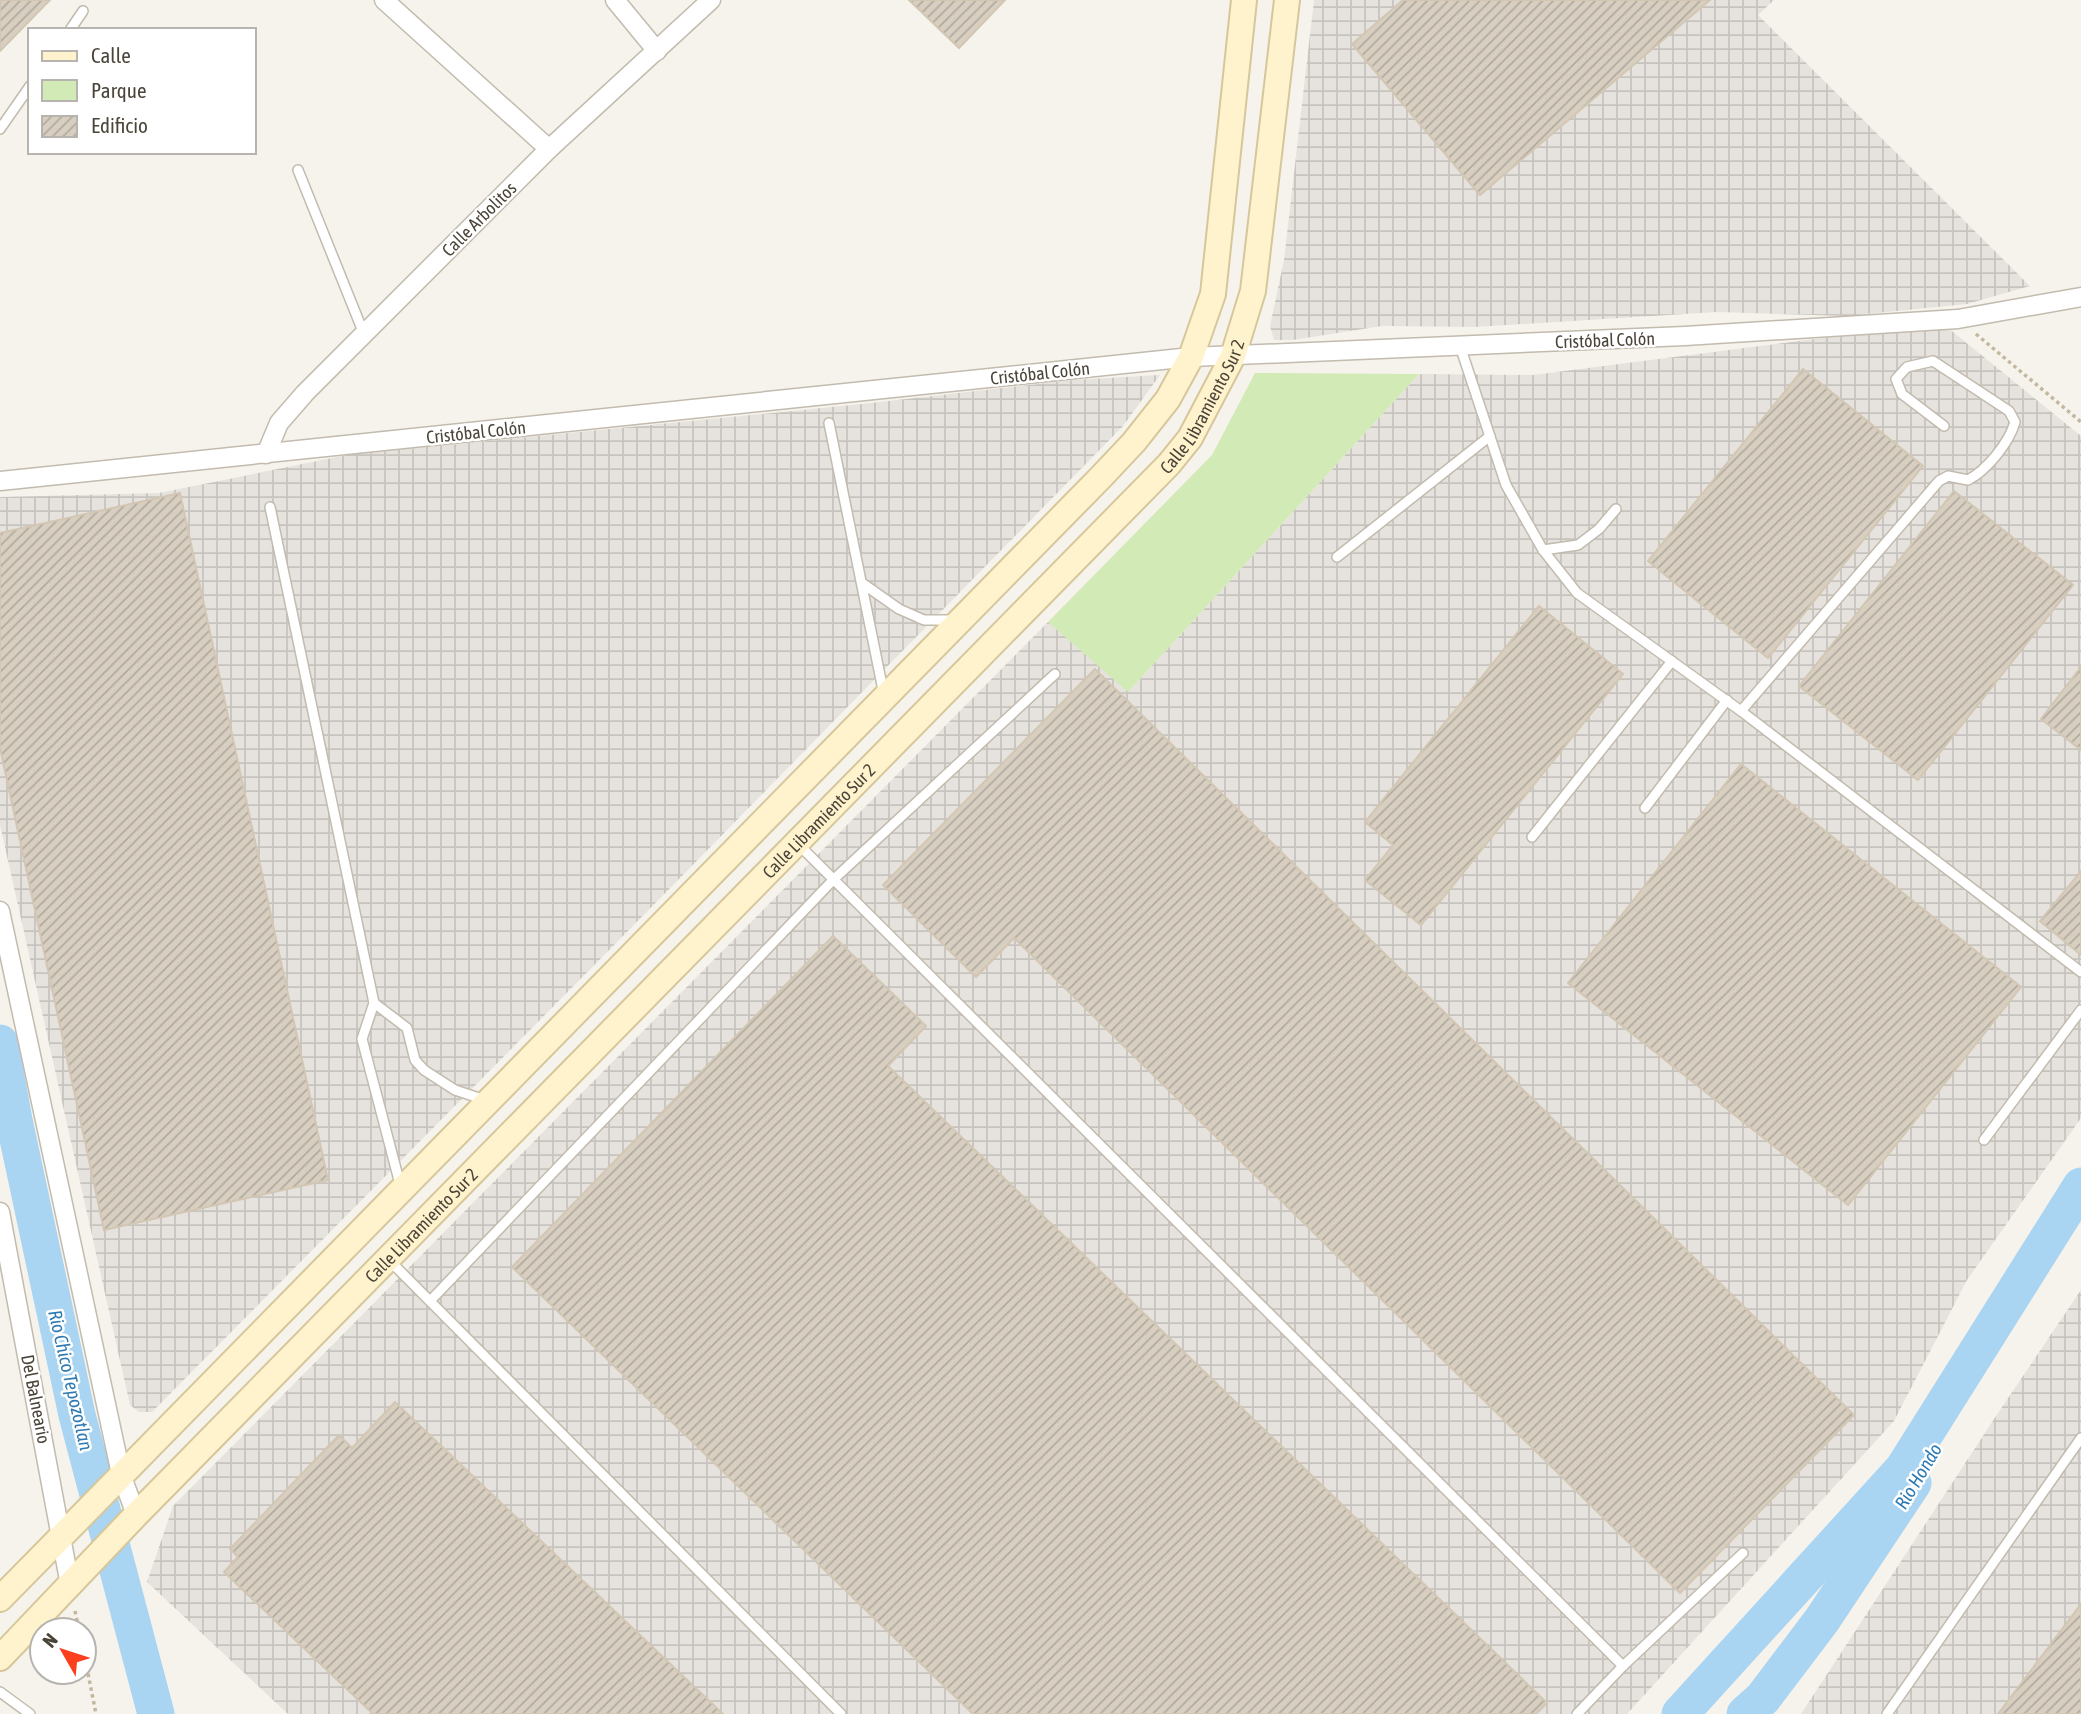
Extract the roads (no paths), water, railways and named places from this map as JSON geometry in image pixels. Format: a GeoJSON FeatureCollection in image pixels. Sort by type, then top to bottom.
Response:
{"type":"FeatureCollection","features":[{"type":"Feature","properties":{"kind":"main road","name":"Calle Libramiento Sur 2"},"geometry":{"type":"LineString","coordinates":[[3,1592],[1101,477],[1168,399],[1191,357],[1213,294],[1244,0]]}},
{"type":"Feature","properties":{"kind":"main road","name":"Calle Libramiento Sur 2"},"geometry":{"type":"LineString","coordinates":[[0,1658],[132,1520],[1169,464],[1190,438],[1233,356],[1253,291],[1287,0]]}},
{"type":"Feature","properties":{"kind":"main road"},"geometry":{"type":"LineString","coordinates":[[1015,565],[1043,592]]}},
{"type":"Feature","properties":{"kind":"main road"},"geometry":{"type":"LineString","coordinates":[[769,816],[797,843]]}},
{"type":"Feature","properties":{"kind":"main road"},"geometry":{"type":"LineString","coordinates":[[401,1189],[429,1217]]}},
{"type":"Feature","properties":{"kind":"main road"},"geometry":{"type":"LineString","coordinates":[[360,1231],[388,1259]]}},
{"type":"Feature","properties":{"kind":"street"},"geometry":{"type":"LineString","coordinates":[[384,0],[549,149]]}},
{"type":"Feature","properties":{"kind":"street"},"geometry":{"type":"LineString","coordinates":[[615,0],[657,51]]}},
{"type":"Feature","properties":{"kind":"street","name":"Calle Arbolitos"},"geometry":{"type":"LineString","coordinates":[[266,454],[279,423],[305,393],[549,149],[711,0]]}},
{"type":"Feature","properties":{"kind":"street","name":"Cristóbal Colón"},"geometry":{"type":"LineString","coordinates":[[0,481],[1191,357],[1685,336],[1958,319],[2081,297]]}},
{"type":"Feature","properties":{"kind":"street"},"geometry":{"type":"LineString","coordinates":[[0,911],[116,1479],[132,1520]]}},
{"type":"Feature","properties":{"kind":"street","name":"Del Balneario"},"geometry":{"type":"LineString","coordinates":[[0,1212],[66,1531],[60,1538],[76,1578]]}},
{"type":"Feature","properties":{"kind":"lane"},"geometry":{"type":"LineString","coordinates":[[71,28],[83,10]]}},
{"type":"Feature","properties":{"kind":"lane"},"geometry":{"type":"LineString","coordinates":[[0,129],[28,89]]}},
{"type":"Feature","properties":{"kind":"lane"},"geometry":{"type":"LineString","coordinates":[[298,170],[364,335]]}},
{"type":"Feature","properties":{"kind":"lane"},"geometry":{"type":"LineString","coordinates":[[1460,346],[1506,485],[1543,550],[1577,593],[1741,711],[2081,972]]}},
{"type":"Feature","properties":{"kind":"lane"},"geometry":{"type":"LineString","coordinates":[[1741,711],[1939,481],[1948,476],[1968,480],[1978,475],[2012,434],[2015,422],[2009,411],[1933,361],[1907,368],[1896,379],[1902,394],[1944,426]]}},
{"type":"Feature","properties":{"kind":"lane"},"geometry":{"type":"LineString","coordinates":[[829,423],[885,698]]}},
{"type":"Feature","properties":{"kind":"lane"},"geometry":{"type":"LineString","coordinates":[[1337,557],[1490,436]]}},
{"type":"Feature","properties":{"kind":"lane"},"geometry":{"type":"LineString","coordinates":[[270,507],[374,1003],[362,1039],[401,1189]]}},
{"type":"Feature","properties":{"kind":"lane"},"geometry":{"type":"LineString","coordinates":[[1543,550],[1578,545],[1599,529],[1616,509]]}},
{"type":"Feature","properties":{"kind":"lane"},"geometry":{"type":"LineString","coordinates":[[862,583],[899,609],[923,620],[961,620]]}},
{"type":"Feature","properties":{"kind":"lane"},"geometry":{"type":"LineString","coordinates":[[1532,836],[1672,662]]}},
{"type":"Feature","properties":{"kind":"lane"},"geometry":{"type":"LineString","coordinates":[[431,1300],[834,879],[1055,674]]}},
{"type":"Feature","properties":{"kind":"lane"},"geometry":{"type":"LineString","coordinates":[[1645,808],[1727,701]]}},
{"type":"Feature","properties":{"kind":"lane"},"geometry":{"type":"LineString","coordinates":[[797,843],[1623,1666]]}},
{"type":"Feature","properties":{"kind":"lane"},"geometry":{"type":"LineString","coordinates":[[374,1003],[407,1028],[415,1060],[424,1070],[455,1090],[488,1101]]}},
{"type":"Feature","properties":{"kind":"lane"},"geometry":{"type":"LineString","coordinates":[[1984,1140],[2081,1010]]}},
{"type":"Feature","properties":{"kind":"lane"},"geometry":{"type":"LineString","coordinates":[[388,1259],[841,1714]]}},
{"type":"Feature","properties":{"kind":"lane"},"geometry":{"type":"LineString","coordinates":[[1887,1714],[2081,1438]]}},
{"type":"Feature","properties":{"kind":"lane"},"geometry":{"type":"LineString","coordinates":[[1577,1714],[1623,1666],[1743,1553]]}},
{"type":"Feature","properties":{"kind":"lane"},"geometry":{"type":"LineString","coordinates":[[0,1692],[30,1714]]}},
{"type":"Feature","properties":{"kind":"waterway","name":"Rio Chico Tepozotlan"},"geometry":{"type":"LineString","coordinates":[[0,1043],[77,1415],[156,1714]]}},
{"type":"Feature","properties":{"kind":"waterway"},"geometry":{"type":"LineString","coordinates":[[1680,1714],[1903,1469],[2081,1186]]}},
{"type":"Feature","properties":{"kind":"waterway","name":"Rio Hondo"},"geometry":{"type":"LineString","coordinates":[[1745,1714],[1763,1698],[1822,1620],[1913,1483]]}}]}
